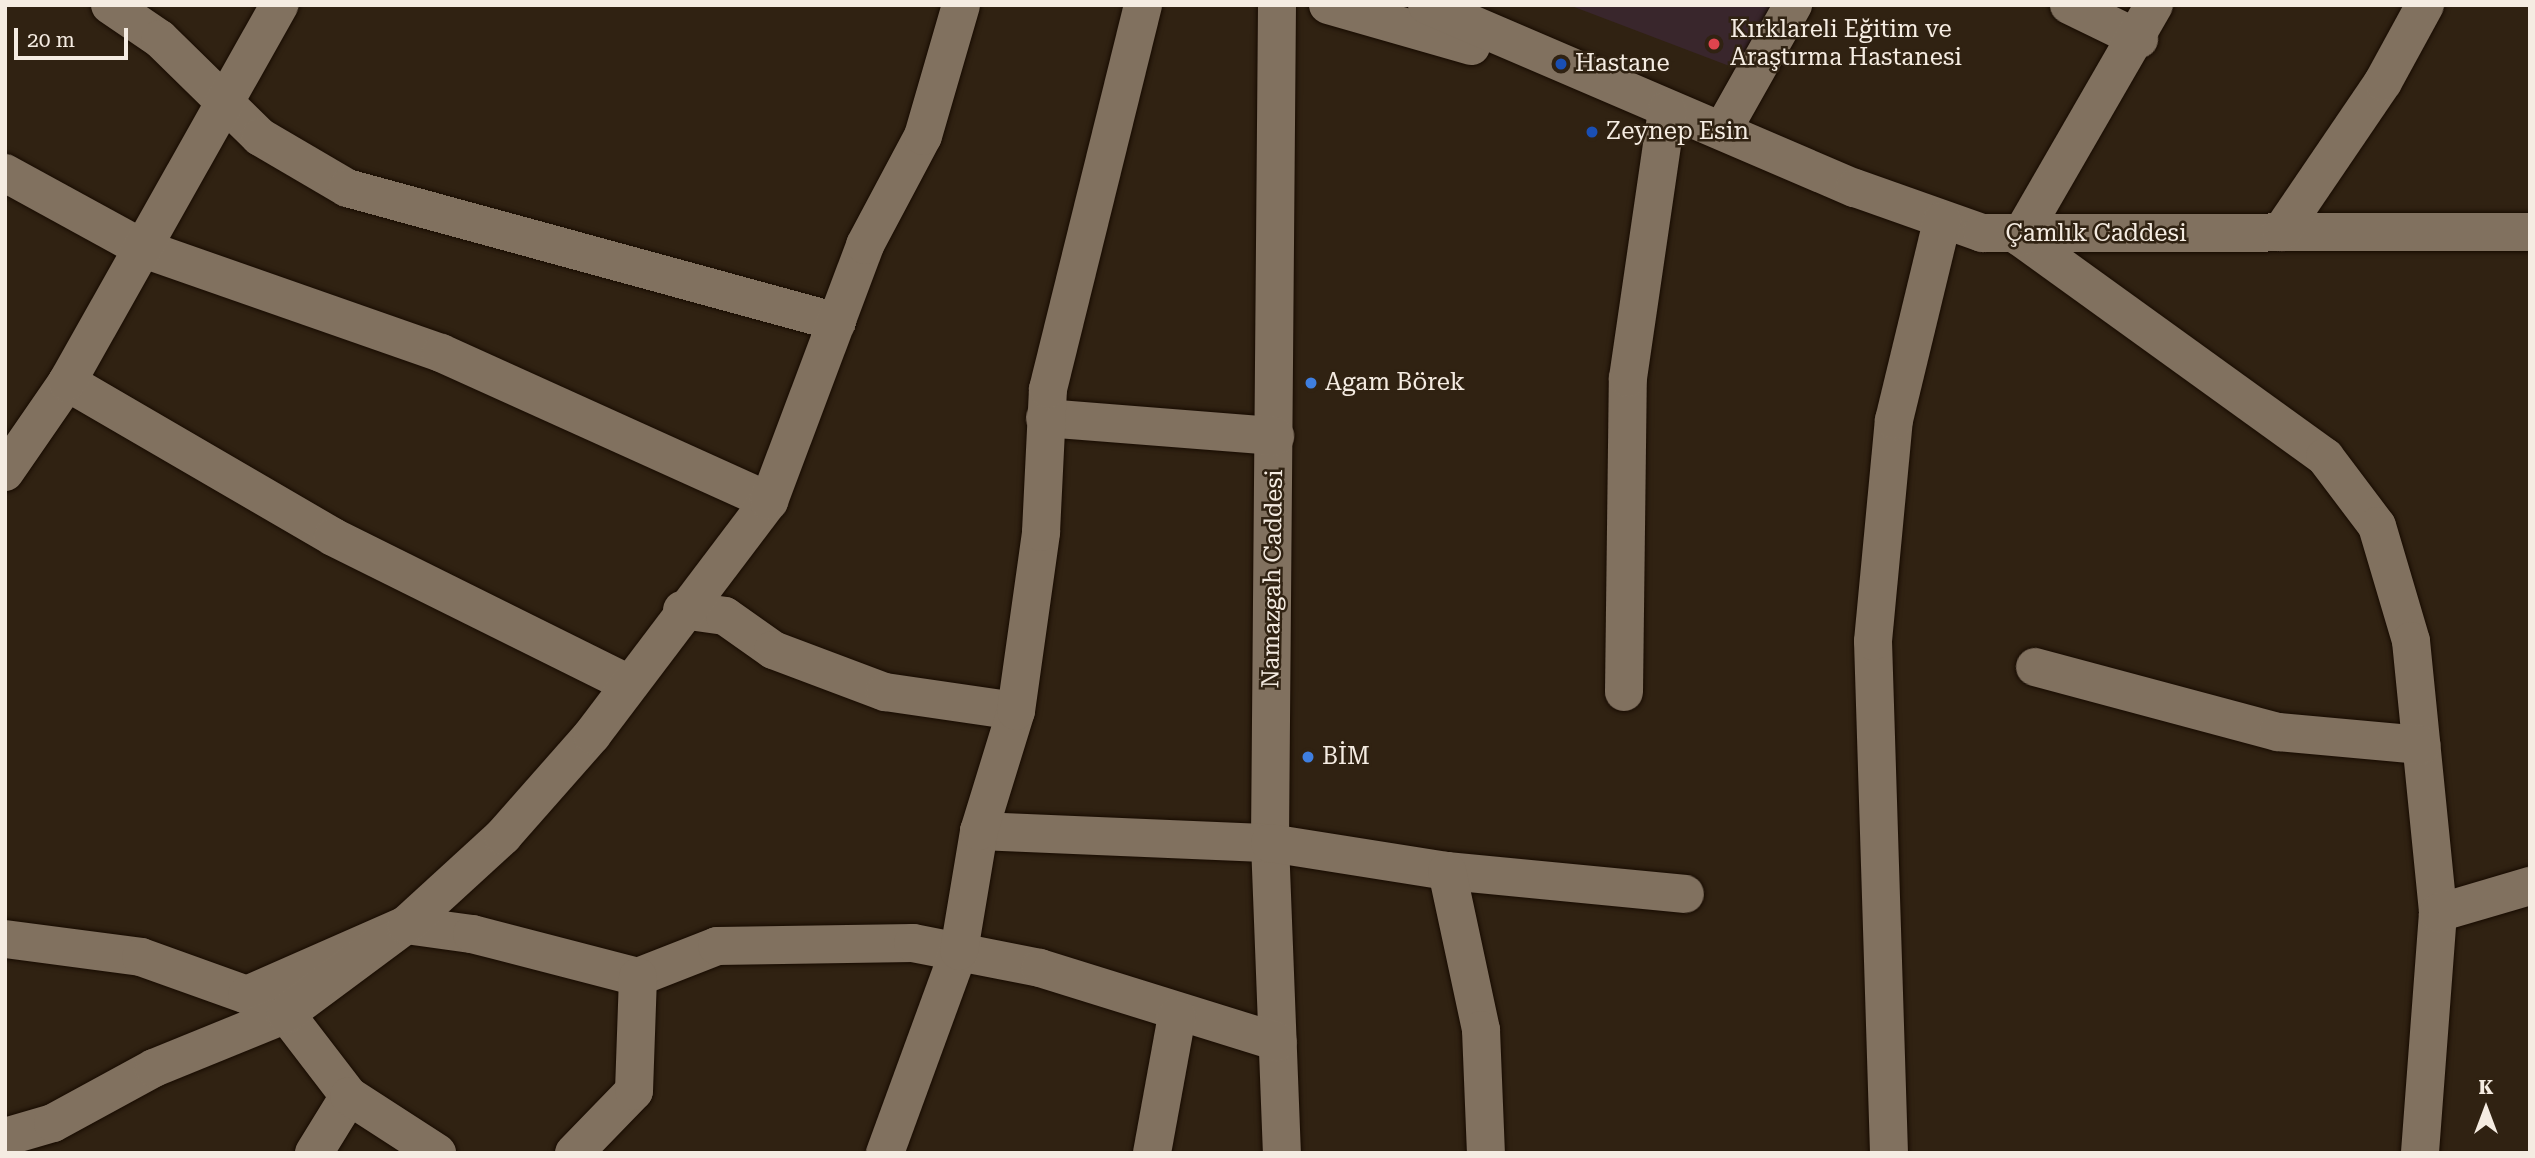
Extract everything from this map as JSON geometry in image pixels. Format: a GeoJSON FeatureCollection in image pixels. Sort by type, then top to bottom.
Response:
{"type":"FeatureCollection","features":[{"type":"Feature","properties":{"kind":"street"},"geometry":{"type":"LineString","coordinates":[[110,5],[160,38],[225,109],[346,188],[837,322]]}},
{"type":"Feature","properties":{"kind":"street"},"geometry":{"type":"LineString","coordinates":[[5,472],[67,382],[225,109],[279,5]]}},
{"type":"Feature","properties":{"kind":"street"},"geometry":{"type":"LineString","coordinates":[[5,1137],[53,1123],[154,1068],[286,1014],[406,925],[503,836],[592,735],[682,610],[769,501],[865,244],[923,136],[961,5]]}},
{"type":"Feature","properties":{"kind":"street"},"geometry":{"type":"LineString","coordinates":[[885,1153],[959,951],[979,831],[1016,711],[1041,532],[1045,418],[1091,200],[1143,5]]}},
{"type":"Feature","properties":{"kind":"street","name":"Namazgah Caddesi"},"geometry":{"type":"LineString","coordinates":[[1277,5],[1270,843],[1282,1153]]}},
{"type":"Feature","properties":{"kind":"street","name":"Çamlık Caddesi"},"geometry":{"type":"LineString","coordinates":[[1328,5],[1607,84]]}},
{"type":"Feature","properties":{"kind":"street","name":"Çamlık Caddesi"},"geometry":{"type":"LineString","coordinates":[[1427,5],[1667,110],[1942,220],[2021,237],[2281,232],[2530,232]]}},
{"type":"Feature","properties":{"kind":"street"},"geometry":{"type":"LineString","coordinates":[[1722,131],[1793,5]]}},
{"type":"Feature","properties":{"kind":"street"},"geometry":{"type":"LineString","coordinates":[[2069,5],[2146,22],[2021,237],[2187,363],[2325,457],[2377,526],[2411,641],[2438,913],[2420,1153]]}},
{"type":"Feature","properties":{"kind":"street"},"geometry":{"type":"LineString","coordinates":[[2281,232],[2383,82],[2426,5]]}},
{"type":"Feature","properties":{"kind":"street"},"geometry":{"type":"LineString","coordinates":[[1623,692],[1628,379],[1667,110]]}},
{"type":"Feature","properties":{"kind":"street"},"geometry":{"type":"LineString","coordinates":[[5,173],[144,249],[441,353],[769,501]]}},
{"type":"Feature","properties":{"kind":"street"},"geometry":{"type":"LineString","coordinates":[[1889,1153],[1873,641],[1894,420],[1942,220]]}},
{"type":"Feature","properties":{"kind":"street"},"geometry":{"type":"LineString","coordinates":[[67,382],[333,537],[627,683]]}},
{"type":"Feature","properties":{"kind":"street"},"geometry":{"type":"LineString","coordinates":[[1045,418],[1275,436]]}},
{"type":"Feature","properties":{"kind":"street"},"geometry":{"type":"LineString","coordinates":[[682,610],[724,616],[773,650],[886,692],[1016,711]]}},
{"type":"Feature","properties":{"kind":"street"},"geometry":{"type":"LineString","coordinates":[[2035,667],[2278,732],[2421,745]]}},
{"type":"Feature","properties":{"kind":"street"},"geometry":{"type":"LineString","coordinates":[[979,831],[1270,843],[1447,871],[1685,894]]}},
{"type":"Feature","properties":{"kind":"street"},"geometry":{"type":"LineString","coordinates":[[1447,871],[1481,1030],[1486,1153]]}},
{"type":"Feature","properties":{"kind":"street"},"geometry":{"type":"LineString","coordinates":[[2438,913],[2530,886]]}},
{"type":"Feature","properties":{"kind":"street"},"geometry":{"type":"LineString","coordinates":[[5,939],[141,957],[247,995],[406,925],[472,934],[638,977],[717,946],[830,940],[959,951],[1040,968],[1177,1016],[1278,1042]]}},
{"type":"Feature","properties":{"kind":"street"},"geometry":{"type":"LineString","coordinates":[[575,1153],[634,1091],[638,977]]}},
{"type":"Feature","properties":{"kind":"street"},"geometry":{"type":"LineString","coordinates":[[286,1014],[349,1096],[438,1153]]}},
{"type":"Feature","properties":{"kind":"street"},"geometry":{"type":"LineString","coordinates":[[1152,1153],[1177,1016]]}},
{"type":"Feature","properties":{"kind":"street"},"geometry":{"type":"LineString","coordinates":[[314,1153],[349,1096]]}},
{"type":"Feature","properties":{"kind":"shaded area","name":"Kırklareli Eğitim ve Araştırma Hastanesi"},"geometry":{"type":"Polygon","coordinates":[[[1569,5],[1777,5],[1740,70],[1569,5]]]}},
{"type":"Feature","properties":{"kind":"place","name":"Kırklareli Eğitim ve Araştırma Hastanesi"},"geometry":{"type":"Point","coordinates":[1714,44]}},
{"type":"Feature","properties":{"kind":"place","name":"Hastane"},"geometry":{"type":"Point","coordinates":[1561,64]}},
{"type":"Feature","properties":{"kind":"place","name":"Zeynep Esin"},"geometry":{"type":"Point","coordinates":[1592,132]}},
{"type":"Feature","properties":{"kind":"place","name":"Agam Börek"},"geometry":{"type":"Point","coordinates":[1311,383]}},
{"type":"Feature","properties":{"kind":"place","name":"BİM"},"geometry":{"type":"Point","coordinates":[1308,757]}}]}
